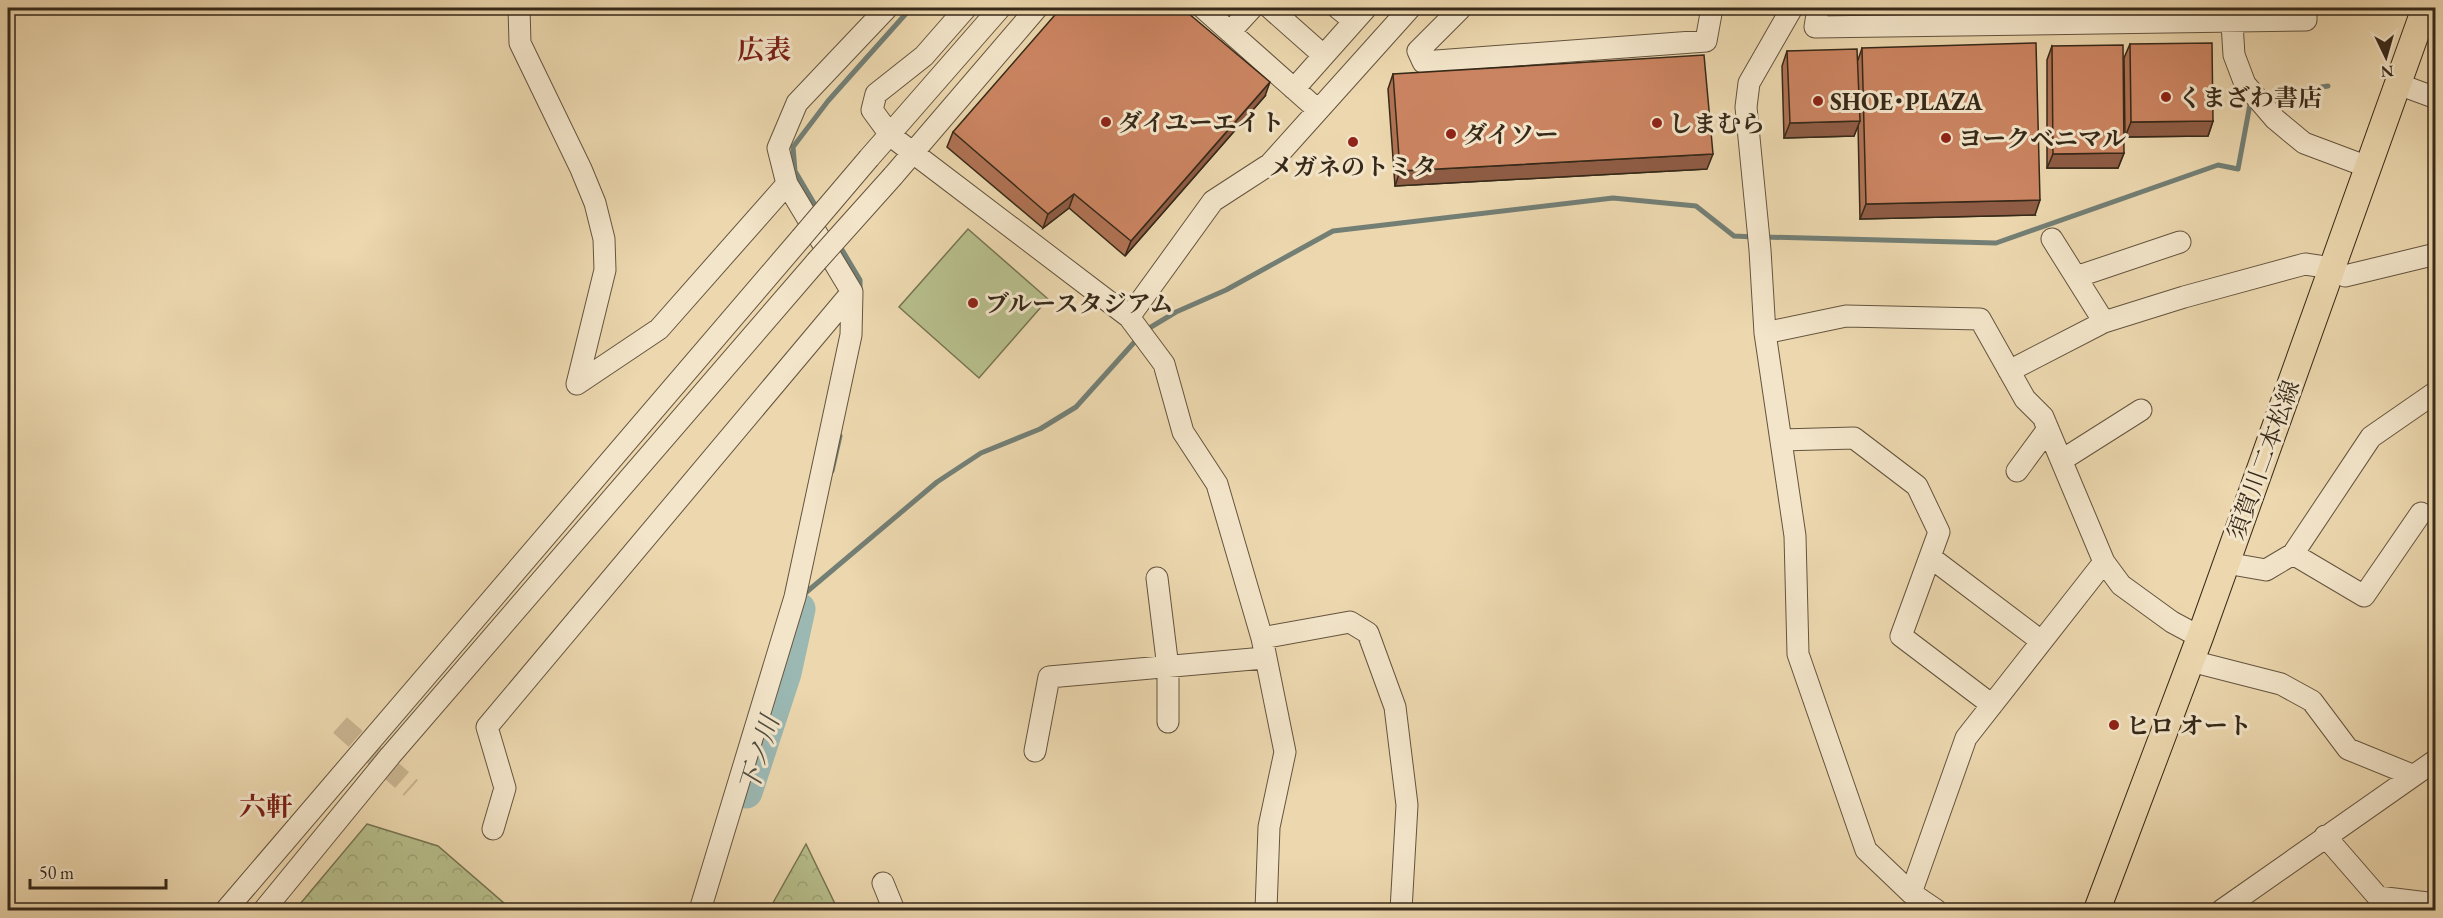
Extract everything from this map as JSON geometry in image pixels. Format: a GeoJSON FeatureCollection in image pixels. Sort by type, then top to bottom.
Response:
{"type":"FeatureCollection","features":[{"type":"Feature","properties":{"kind":"main road","name":"須賀川二本松線"},"geometry":{"type":"LineString","coordinates":[[2097,910],[2200,637],[2425,8]]}},
{"type":"Feature","properties":{"kind":"street"},"geometry":{"type":"LineString","coordinates":[[519,8],[520,43],[581,169],[595,202],[604,239],[605,270],[577,384],[659,329],[787,184]]}},
{"type":"Feature","properties":{"kind":"street"},"geometry":{"type":"LineString","coordinates":[[700,910],[795,597],[851,334],[852,291],[787,184],[778,148],[797,103],[886,8]]}},
{"type":"Feature","properties":{"kind":"street"},"geometry":{"type":"LineString","coordinates":[[966,8],[924,56],[886,83],[876,94],[872,110],[891,136],[1129,317],[1164,364],[1183,432],[1217,484],[1263,648],[1285,752],[1269,827],[1266,910]]}},
{"type":"Feature","properties":{"kind":"street"},"geometry":{"type":"LineString","coordinates":[[226,910],[1000,8]]}},
{"type":"Feature","properties":{"kind":"street"},"geometry":{"type":"LineString","coordinates":[[264,910],[398,747],[1037,8]]}},
{"type":"Feature","properties":{"kind":"street"},"geometry":{"type":"LineString","coordinates":[[1203,8],[1318,110]]}},
{"type":"Feature","properties":{"kind":"street"},"geometry":{"type":"LineString","coordinates":[[1230,32],[1252,8]]}},
{"type":"Feature","properties":{"kind":"street"},"geometry":{"type":"LineString","coordinates":[[1270,8],[1323,55]]}},
{"type":"Feature","properties":{"kind":"street"},"geometry":{"type":"LineString","coordinates":[[1129,317],[1213,201],[1270,164],[1410,8]]}},
{"type":"Feature","properties":{"kind":"street"},"geometry":{"type":"LineString","coordinates":[[1465,8],[1418,51],[1424,63],[1706,41],[1712,8]]}},
{"type":"Feature","properties":{"kind":"street"},"geometry":{"type":"LineString","coordinates":[[1792,8],[1749,83],[1746,107],[1760,250],[1765,333],[1796,536],[1798,654],[1866,850],[1911,893],[1936,910]]}},
{"type":"Feature","properties":{"kind":"street"},"geometry":{"type":"LineString","coordinates":[[1818,8],[1815,27],[2039,15],[2264,14],[2306,20],[2306,8]]}},
{"type":"Feature","properties":{"kind":"street"},"geometry":{"type":"LineString","coordinates":[[1294,89],[1323,55],[1353,12]]}},
{"type":"Feature","properties":{"kind":"street"},"geometry":{"type":"LineString","coordinates":[[2231,14],[2234,56],[2245,84],[2275,119],[2304,143],[2368,167]]}},
{"type":"Feature","properties":{"kind":"street"},"geometry":{"type":"LineString","coordinates":[[2398,84],[2436,99]]}},
{"type":"Feature","properties":{"kind":"street"},"geometry":{"type":"LineString","coordinates":[[2052,239],[2104,322]]}},
{"type":"Feature","properties":{"kind":"street"},"geometry":{"type":"LineString","coordinates":[[2076,277],[2180,242]]}},
{"type":"Feature","properties":{"kind":"street"},"geometry":{"type":"LineString","coordinates":[[2010,371],[2104,322],[2305,264],[2332,268],[2345,276],[2436,254]]}},
{"type":"Feature","properties":{"kind":"street"},"geometry":{"type":"LineString","coordinates":[[494,829],[505,788],[487,727],[852,291]]}},
{"type":"Feature","properties":{"kind":"street"},"geometry":{"type":"LineString","coordinates":[[1765,333],[1846,316],[1980,319],[2025,399],[2043,417],[2104,562],[2121,585],[2172,622],[2200,637]]}},
{"type":"Feature","properties":{"kind":"street"},"geometry":{"type":"LineString","coordinates":[[2226,563],[2266,570],[2293,554],[2371,437],[2436,392]]}},
{"type":"Feature","properties":{"kind":"street"},"geometry":{"type":"LineString","coordinates":[[2062,460],[2141,410]]}},
{"type":"Feature","properties":{"kind":"street"},"geometry":{"type":"LineString","coordinates":[[2018,471],[2048,429]]}},
{"type":"Feature","properties":{"kind":"street"},"geometry":{"type":"LineString","coordinates":[[1781,440],[1854,438],[1917,486],[1939,532],[1901,636],[1992,705]]}},
{"type":"Feature","properties":{"kind":"street"},"geometry":{"type":"LineString","coordinates":[[2293,554],[2364,596],[2421,513]]}},
{"type":"Feature","properties":{"kind":"street"},"geometry":{"type":"LineString","coordinates":[[1930,557],[2041,641]]}},
{"type":"Feature","properties":{"kind":"street"},"geometry":{"type":"LineString","coordinates":[[1911,893],[1966,738],[2104,562]]}},
{"type":"Feature","properties":{"kind":"street"},"geometry":{"type":"LineString","coordinates":[[1157,578],[1168,668],[1168,722]]}},
{"type":"Feature","properties":{"kind":"street"},"geometry":{"type":"LineString","coordinates":[[1035,751],[1049,677],[1168,668],[1263,648],[1350,622],[1368,633],[1395,707],[1407,805],[1401,910]]}},
{"type":"Feature","properties":{"kind":"street"},"geometry":{"type":"LineString","coordinates":[[2191,661],[2281,684],[2312,701],[2348,749],[2412,775]]}},
{"type":"Feature","properties":{"kind":"street"},"geometry":{"type":"LineString","coordinates":[[2222,910],[2436,759]]}},
{"type":"Feature","properties":{"kind":"street"},"geometry":{"type":"LineString","coordinates":[[2325,836],[2378,897],[2436,904]]}},
{"type":"Feature","properties":{"kind":"street"},"geometry":{"type":"LineString","coordinates":[[883,883],[894,910]]}},
{"type":"Feature","properties":{"kind":"green space","name":"ブルースタジアム"},"geometry":{"type":"Polygon","coordinates":[[[968,229],[1048,299],[979,378],[899,307],[968,229]]]}},
{"type":"Feature","properties":{"kind":"green space"},"geometry":{"type":"Polygon","coordinates":[[[367,824],[438,846],[512,910],[295,910],[367,824]]]}},
{"type":"Feature","properties":{"kind":"green space"},"geometry":{"type":"Polygon","coordinates":[[[806,844],[838,910],[769,910],[806,844]]]}},
{"type":"Feature","properties":{"kind":"building","name":"ダイユーエイト"},"geometry":{"type":"Polygon","coordinates":[[[1061,8],[1182,8],[1270,82],[1131,241],[1074,194],[1048,214],[953,132],[1061,8]]]}},
{"type":"Feature","properties":{"kind":"building","name":"ヨークベニマル"},"geometry":{"type":"Polygon","coordinates":[[[2036,43],[2040,200],[1866,204],[1862,48],[2036,43]]]}},
{"type":"Feature","properties":{"kind":"building","name":"くまざわ書店"},"geometry":{"type":"Polygon","coordinates":[[[2212,43],[2213,121],[2131,122],[2130,44],[2212,43]]]}},
{"type":"Feature","properties":{"kind":"building"},"geometry":{"type":"Polygon","coordinates":[[[2123,45],[2124,153],[2053,154],[2052,46],[2123,45]]]}},
{"type":"Feature","properties":{"kind":"building","name":"SHOE･PLAZA"},"geometry":{"type":"Polygon","coordinates":[[[1857,49],[1860,121],[1790,123],[1787,51],[1857,49]]]}},
{"type":"Feature","properties":{"kind":"building"},"geometry":{"type":"Polygon","coordinates":[[[1704,55],[1713,154],[1400,171],[1393,74],[1704,55]]]}},
{"type":"Feature","properties":{"kind":"waterway"},"geometry":{"type":"LineString","coordinates":[[818,210],[795,171],[793,147],[828,101],[911,8]]}},
{"type":"Feature","properties":{"kind":"waterway"},"geometry":{"type":"LineString","coordinates":[[2262,96],[2328,86]]}},
{"type":"Feature","properties":{"kind":"waterway"},"geometry":{"type":"LineString","coordinates":[[1765,237],[1996,243],[2218,165],[2238,169],[2251,99]]}},
{"type":"Feature","properties":{"kind":"waterway"},"geometry":{"type":"LineString","coordinates":[[1146,330],[1176,312],[1226,290],[1333,231],[1613,198],[1696,206],[1734,236],[1755,237]]}},
{"type":"Feature","properties":{"kind":"waterway"},"geometry":{"type":"LineString","coordinates":[[838,243],[860,280],[860,291]]}},
{"type":"Feature","properties":{"kind":"waterway"},"geometry":{"type":"LineString","coordinates":[[803,595],[937,482],[981,453],[1040,429],[1076,407],[1139,337]]}},
{"type":"Feature","properties":{"kind":"waterway"},"geometry":{"type":"LineString","coordinates":[[832,471],[840,436]]}},
{"type":"Feature","properties":{"kind":"waterway","name":"下ノ川"},"geometry":{"type":"LineString","coordinates":[[746,792],[785,673],[799,609]]}},
{"type":"Feature","properties":{"kind":"tunnel"},"geometry":{"type":"LineString","coordinates":[[340,725],[411,788]]}},
{"type":"Feature","properties":{"kind":"place","name":"くまざわ書店"},"geometry":{"type":"Point","coordinates":[2166,97]}},
{"type":"Feature","properties":{"kind":"place","name":"SHOE･PLAZA"},"geometry":{"type":"Point","coordinates":[1818,101]}},
{"type":"Feature","properties":{"kind":"place","name":"ダイユーエイト"},"geometry":{"type":"Point","coordinates":[1106,122]}},
{"type":"Feature","properties":{"kind":"place","name":"しまむら"},"geometry":{"type":"Point","coordinates":[1657,123]}},
{"type":"Feature","properties":{"kind":"place","name":"ダイソー"},"geometry":{"type":"Point","coordinates":[1451,134]}},
{"type":"Feature","properties":{"kind":"place","name":"ヨークベニマル"},"geometry":{"type":"Point","coordinates":[1946,138]}},
{"type":"Feature","properties":{"kind":"place","name":"メガネのトミタ"},"geometry":{"type":"Point","coordinates":[1353,142]}},
{"type":"Feature","properties":{"kind":"place","name":"ブルースタジアム"},"geometry":{"type":"Point","coordinates":[973,303]}},
{"type":"Feature","properties":{"kind":"place","name":"ヒロ オート"},"geometry":{"type":"Point","coordinates":[2114,725]}},
{"type":"Feature","properties":{"kind":"district","name":"広表"},"geometry":{"type":"Point","coordinates":[764,49]}},
{"type":"Feature","properties":{"kind":"district","name":"六軒"},"geometry":{"type":"Point","coordinates":[266,806]}}]}
